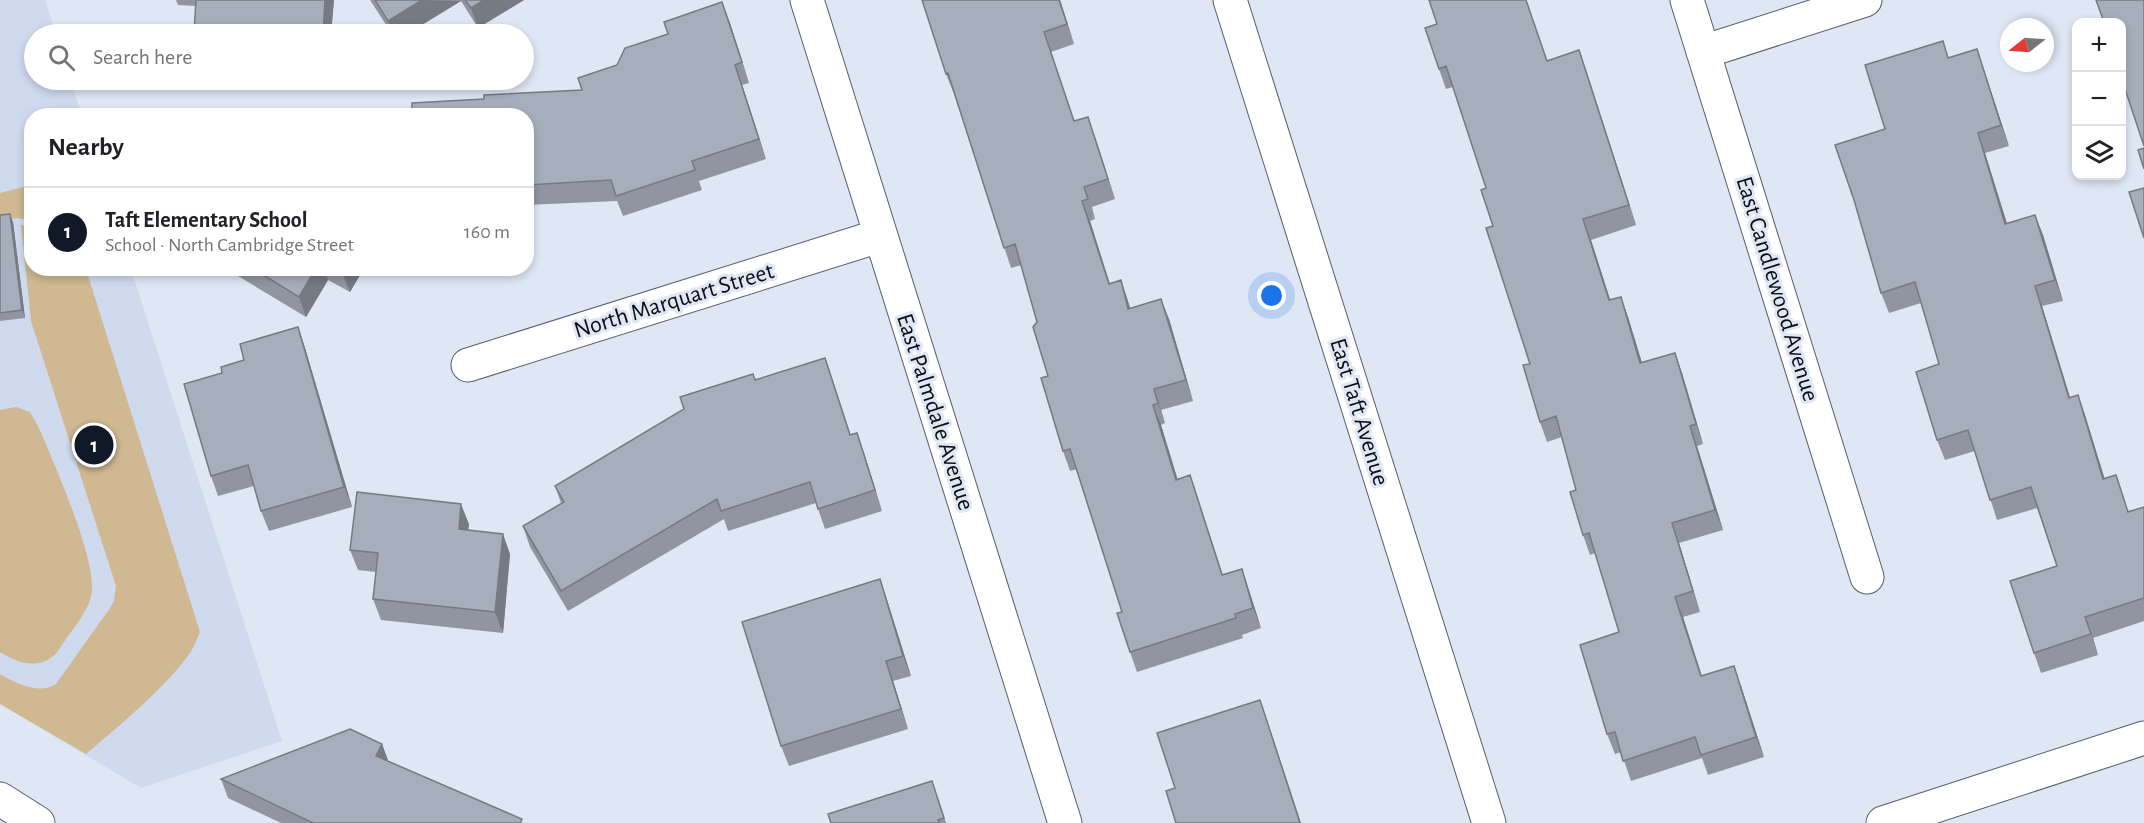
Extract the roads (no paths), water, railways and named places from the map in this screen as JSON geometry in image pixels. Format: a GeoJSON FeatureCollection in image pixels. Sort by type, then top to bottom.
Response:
{"type":"FeatureCollection","features":[{"type":"Feature","properties":{"kind":"street","name":"East Palmdale Avenue"},"geometry":{"type":"LineString","coordinates":[[807,0],[879,236],[1065,823]]}},
{"type":"Feature","properties":{"kind":"street","name":"East Taft Avenue"},"geometry":{"type":"LineString","coordinates":[[1230,0],[1489,823]]}},
{"type":"Feature","properties":{"kind":"street","name":"East Candlewood Avenue"},"geometry":{"type":"LineString","coordinates":[[1686,0],[1867,577]]}},
{"type":"Feature","properties":{"kind":"street"},"geometry":{"type":"LineString","coordinates":[[1703,52],[1865,0]]}},
{"type":"Feature","properties":{"kind":"street","name":"North Marquart Street"},"geometry":{"type":"LineString","coordinates":[[468,365],[879,236]]}},
{"type":"Feature","properties":{"kind":"street"},"geometry":{"type":"LineString","coordinates":[[1883,823],[2144,738]]}},
{"type":"Feature","properties":{"kind":"street"},"geometry":{"type":"LineString","coordinates":[[0,799],[38,823]]}},
{"type":"Feature","properties":{"kind":"place","name":"Taft Elementary School"},"geometry":{"type":"Point","coordinates":[94,445]}}]}
